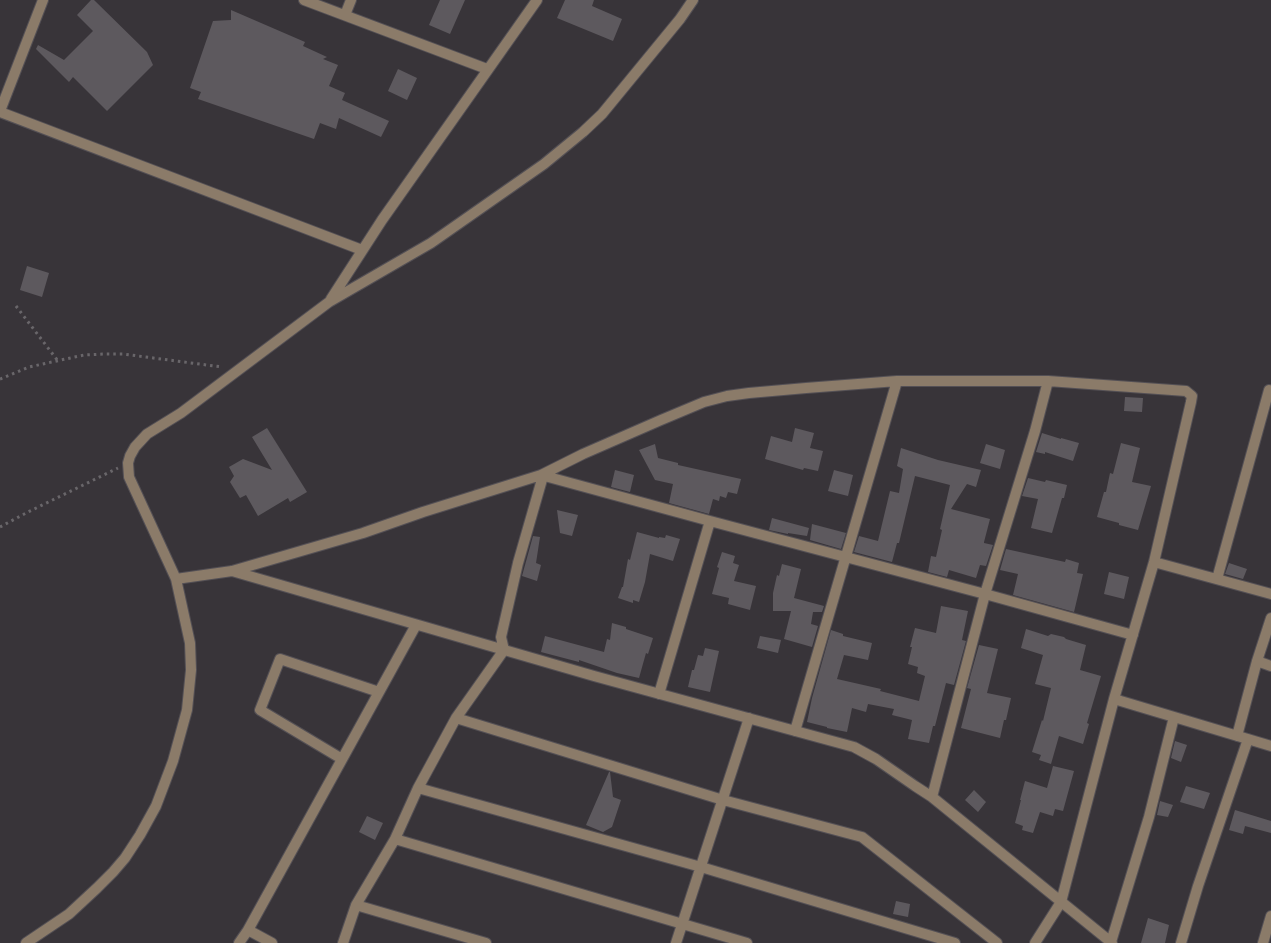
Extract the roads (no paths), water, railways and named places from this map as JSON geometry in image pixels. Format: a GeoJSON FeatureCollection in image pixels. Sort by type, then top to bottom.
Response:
{"type":"FeatureCollection","features":[{"type":"Feature","properties":{"kind":"street"},"geometry":{"type":"LineString","coordinates":[[43,0],[0,111],[362,250]]}},
{"type":"Feature","properties":{"kind":"street"},"geometry":{"type":"LineString","coordinates":[[304,0],[487,69]]}},
{"type":"Feature","properties":{"kind":"street"},"geometry":{"type":"LineString","coordinates":[[345,15],[351,0]]}},
{"type":"Feature","properties":{"kind":"street"},"geometry":{"type":"LineString","coordinates":[[329,302],[382,220],[536,0]]}},
{"type":"Feature","properties":{"kind":"street"},"geometry":{"type":"LineString","coordinates":[[26,943],[69,914],[125,858],[156,806],[165,785],[187,710],[190,643],[176,579],[130,477],[128,463],[135,447],[147,434],[181,412],[329,302],[431,244],[568,146],[602,114],[680,19],[693,0]]}},
{"type":"Feature","properties":{"kind":"street"},"geometry":{"type":"LineString","coordinates":[[176,579],[232,571],[363,533],[542,475],[592,450],[704,402],[728,396],[897,381],[1048,380],[1183,391],[1188,393],[1192,396],[1192,399],[1187,424],[1154,562],[1114,699],[1061,902],[1035,943]]}},
{"type":"Feature","properties":{"kind":"street"},"geometry":{"type":"LineString","coordinates":[[932,797],[984,594],[1035,431],[1048,380]]}},
{"type":"Feature","properties":{"kind":"street"},"geometry":{"type":"LineString","coordinates":[[795,731],[897,381]]}},
{"type":"Feature","properties":{"kind":"street"},"geometry":{"type":"LineString","coordinates":[[1217,579],[1269,390]]}},
{"type":"Feature","properties":{"kind":"street"},"geometry":{"type":"LineString","coordinates":[[542,475],[1133,635]]}},
{"type":"Feature","properties":{"kind":"street"},"geometry":{"type":"LineString","coordinates":[[342,943],[356,905],[395,839],[418,788],[456,718],[504,650],[502,637],[518,563],[542,475]]}},
{"type":"Feature","properties":{"kind":"street"},"geometry":{"type":"LineString","coordinates":[[659,694],[710,521]]}},
{"type":"Feature","properties":{"kind":"street"},"geometry":{"type":"LineString","coordinates":[[1154,562],[1271,594]]}},
{"type":"Feature","properties":{"kind":"street"},"geometry":{"type":"LineString","coordinates":[[232,571],[659,694],[854,747],[876,759],[932,797],[1112,942],[1149,817],[1174,717]]}},
{"type":"Feature","properties":{"kind":"street"},"geometry":{"type":"LineString","coordinates":[[1237,736],[1257,661],[1271,618]]}},
{"type":"Feature","properties":{"kind":"street"},"geometry":{"type":"LineString","coordinates":[[239,943],[248,930],[416,625]]}},
{"type":"Feature","properties":{"kind":"street"},"geometry":{"type":"LineString","coordinates":[[342,759],[260,710],[280,659],[379,692]]}},
{"type":"Feature","properties":{"kind":"street"},"geometry":{"type":"LineString","coordinates":[[1257,661],[1271,666]]}},
{"type":"Feature","properties":{"kind":"street"},"geometry":{"type":"LineString","coordinates":[[1114,699],[1271,746]]}},
{"type":"Feature","properties":{"kind":"street"},"geometry":{"type":"LineString","coordinates":[[456,718],[722,800],[862,838],[997,943]]}},
{"type":"Feature","properties":{"kind":"street"},"geometry":{"type":"LineString","coordinates":[[676,943],[749,718]]}},
{"type":"Feature","properties":{"kind":"street"},"geometry":{"type":"LineString","coordinates":[[1181,943],[1198,886],[1248,739]]}},
{"type":"Feature","properties":{"kind":"street"},"geometry":{"type":"LineString","coordinates":[[418,788],[701,867],[955,943]]}},
{"type":"Feature","properties":{"kind":"street"},"geometry":{"type":"LineString","coordinates":[[395,839],[747,943]]}},
{"type":"Feature","properties":{"kind":"street"},"geometry":{"type":"LineString","coordinates":[[356,905],[486,943]]}},
{"type":"Feature","properties":{"kind":"street"},"geometry":{"type":"LineString","coordinates":[[1263,943],[1271,916]]}},
{"type":"Feature","properties":{"kind":"street"},"geometry":{"type":"LineString","coordinates":[[248,930],[272,943]]}}]}
